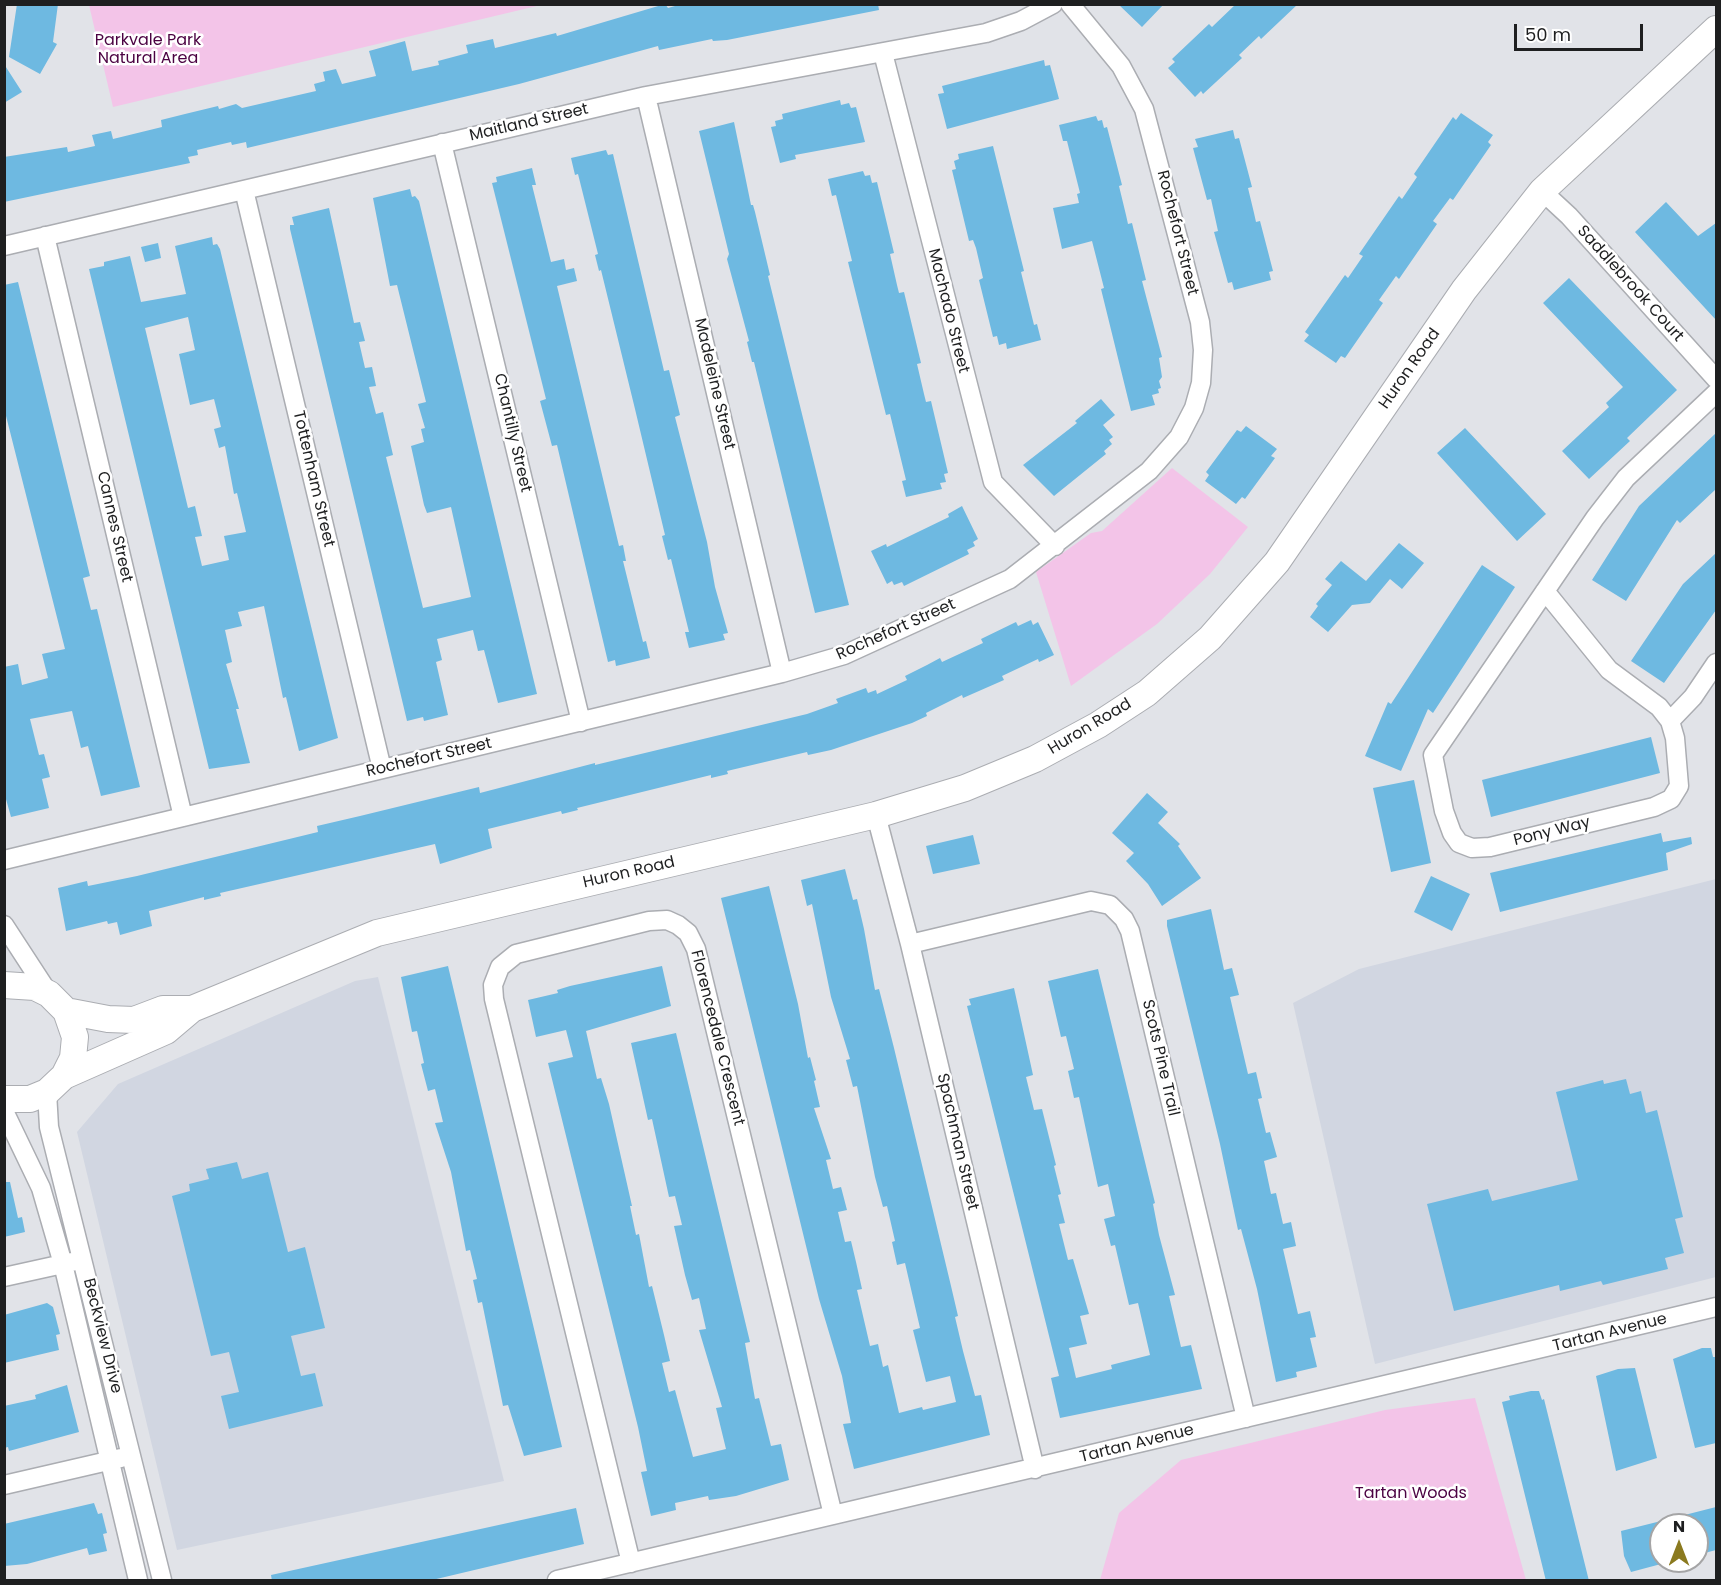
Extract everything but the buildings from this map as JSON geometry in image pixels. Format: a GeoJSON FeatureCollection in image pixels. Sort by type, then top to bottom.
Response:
{"type":"FeatureCollection","features":[{"type":"Feature","properties":{"kind":"main road","name":"Huron Road"},"geometry":{"type":"LineString","coordinates":[[4,1099],[30,1099],[166,1031],[192,1009],[377,933],[876,815],[965,788],[1035,759],[1098,725],[1147,693],[1210,638],[1277,562],[1464,290],[1542,191],[1716,29]]}},
{"type":"Feature","properties":{"kind":"main road","name":"Huron Road"},"geometry":{"type":"LineString","coordinates":[[4,985],[35,987],[57,1002],[108,1019],[134,1020],[163,1009],[192,1009]]}},
{"type":"Feature","properties":{"kind":"main road"},"geometry":{"type":"LineString","coordinates":[[56,1084],[73,1058],[75,1037],[57,1002]]}},
{"type":"Feature","properties":{"kind":"street","name":"Maitland Street"},"geometry":{"type":"LineString","coordinates":[[4,246],[646,96],[986,33],[1021,21],[1053,4]]}},
{"type":"Feature","properties":{"kind":"street","name":"Rochefort Street"},"geometry":{"type":"LineString","coordinates":[[4,860],[782,673],[844,655],[1010,579],[1055,546],[1163,458],[1179,437],[1194,408],[1201,383],[1203,350],[1200,322],[1144,109],[1120,66],[1071,4]]}},
{"type":"Feature","properties":{"kind":"street","name":"Machado Street"},"geometry":{"type":"LineString","coordinates":[[883,53],[993,482],[1055,546]]}},
{"type":"Feature","properties":{"kind":"street","name":"Madeleine Street"},"geometry":{"type":"LineString","coordinates":[[646,96],[782,673]]}},
{"type":"Feature","properties":{"kind":"street","name":"Chantilly Street"},"geometry":{"type":"LineString","coordinates":[[442,143],[581,722]]}},
{"type":"Feature","properties":{"kind":"street","name":"Tottenham Street"},"geometry":{"type":"LineString","coordinates":[[244,190],[382,769]]}},
{"type":"Feature","properties":{"kind":"street","name":"Saddlebrook Court"},"geometry":{"type":"LineString","coordinates":[[1542,191],[1569,216],[1716,379]]}},
{"type":"Feature","properties":{"kind":"street","name":"Cannes Street"},"geometry":{"type":"LineString","coordinates":[[45,236],[183,817]]}},
{"type":"Feature","properties":{"kind":"street","name":"Pony Way"},"geometry":{"type":"LineString","coordinates":[[1670,720],[1679,776],[1679,786],[1671,799],[1654,807],[1490,847],[1472,848],[1459,843],[1444,811],[1433,754],[1626,478],[1716,393]]}},
{"type":"Feature","properties":{"kind":"street"},"geometry":{"type":"LineString","coordinates":[[1545,591],[1609,670],[1659,706],[1670,720],[1693,697],[1716,663]]}},
{"type":"Feature","properties":{"kind":"street","name":"Spachman Street"},"geometry":{"type":"LineString","coordinates":[[876,815],[910,944],[1035,1469]]}},
{"type":"Feature","properties":{"kind":"street","name":"Scots Pine Trail"},"geometry":{"type":"LineString","coordinates":[[910,944],[1084,902],[1104,903],[1120,913],[1130,931],[1246,1418]]}},
{"type":"Feature","properties":{"kind":"street","name":"Florencedale Crescent"},"geometry":{"type":"LineString","coordinates":[[631,1563],[497,1010],[493,985],[501,967],[516,954],[649,921],[661,919],[678,925],[688,933],[696,949],[832,1515]]}},
{"type":"Feature","properties":{"kind":"street"},"geometry":{"type":"LineString","coordinates":[[4,925],[57,1002]]}},
{"type":"Feature","properties":{"kind":"street","name":"Beckview Drive"},"geometry":{"type":"LineString","coordinates":[[56,1084],[49,1126],[162,1581]]}},
{"type":"Feature","properties":{"kind":"street","name":"Beckview Drive"},"geometry":{"type":"LineString","coordinates":[[4,1111],[40,1188],[63,1264],[138,1581]]}},
{"type":"Feature","properties":{"kind":"street"},"geometry":{"type":"LineString","coordinates":[[4,1277],[83,1260]]}},
{"type":"Feature","properties":{"kind":"street","name":"Tartan Avenue"},"geometry":{"type":"LineString","coordinates":[[557,1581],[1716,1307]]}},
{"type":"Feature","properties":{"kind":"street"},"geometry":{"type":"LineString","coordinates":[[4,1485],[131,1455]]}},
{"type":"Feature","properties":{"kind":"shaded area"},"geometry":{"type":"Polygon","coordinates":[[[1716,879],[1716,1277],[1375,1364],[1293,1003],[1359,969],[1716,879]]]}},
{"type":"Feature","properties":{"kind":"shaded area"},"geometry":{"type":"Polygon","coordinates":[[[378,977],[504,1481],[177,1550],[77,1132],[118,1084],[355,981],[378,977]]]}},
{"type":"Feature","properties":{"kind":"green space","name":"Parkvale Park Natural Area"},"geometry":{"type":"Polygon","coordinates":[[[89,4],[541,5],[113,107],[89,4]]]}},
{"type":"Feature","properties":{"kind":"green space"},"geometry":{"type":"Polygon","coordinates":[[[1172,468],[1248,527],[1210,574],[1157,624],[1071,686],[1036,572],[1091,533],[1102,531],[1172,468]]]}},
{"type":"Feature","properties":{"kind":"green space","name":"Tartan Woods"},"geometry":{"type":"Polygon","coordinates":[[[1475,1398],[1526,1580],[1100,1580],[1119,1513],[1181,1460],[1385,1410],[1475,1398]]]}}]}
